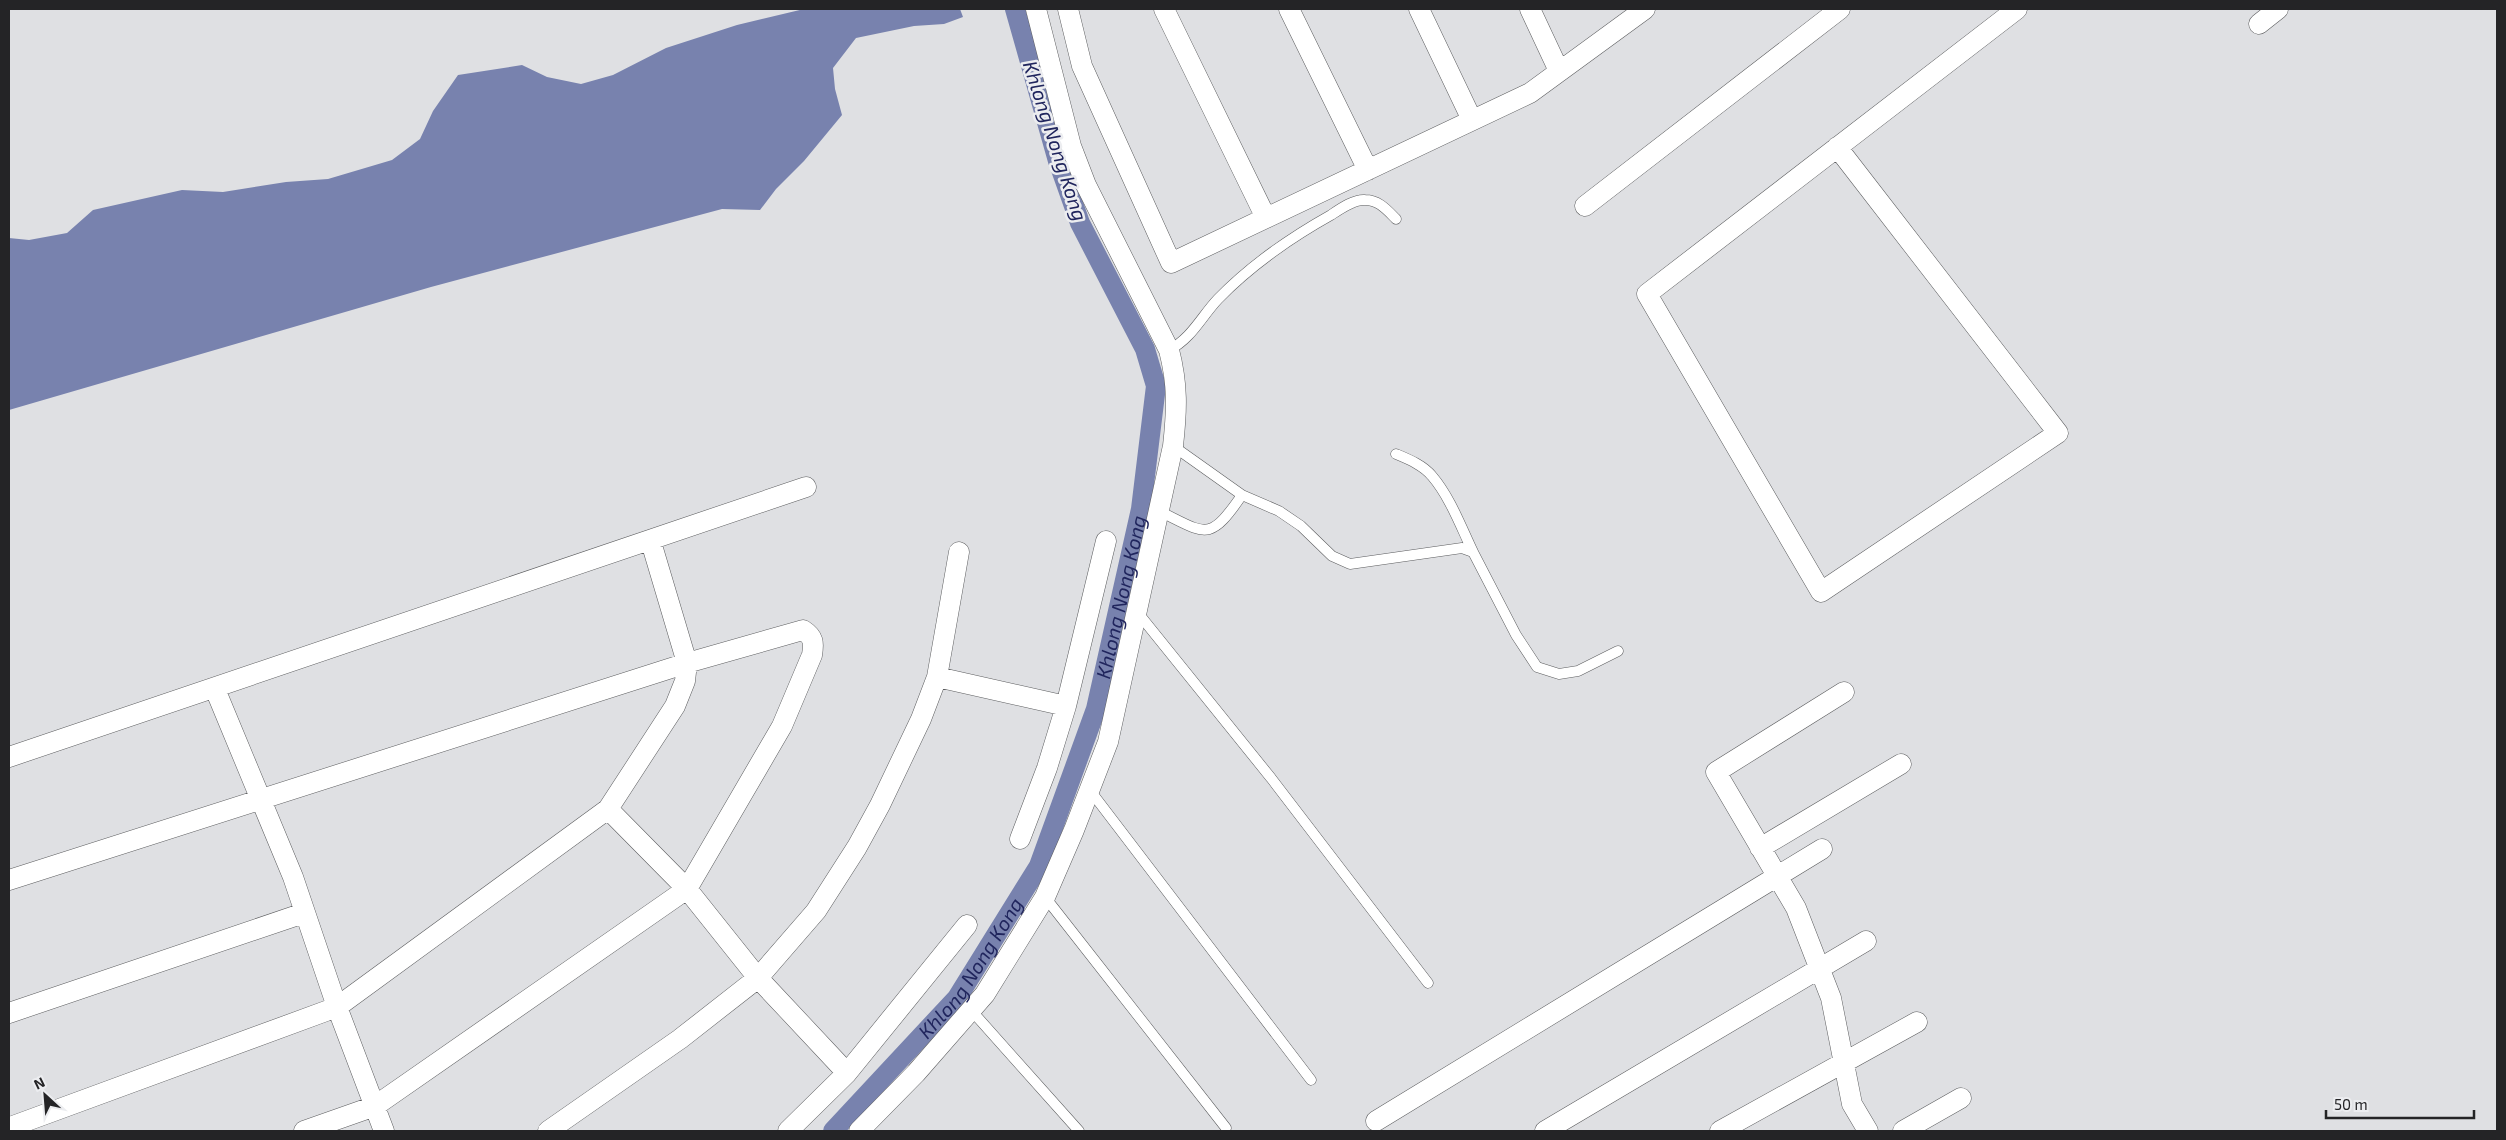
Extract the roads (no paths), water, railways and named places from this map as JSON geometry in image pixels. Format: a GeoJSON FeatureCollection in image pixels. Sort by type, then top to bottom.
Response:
{"type":"FeatureCollection","features":[{"type":"Feature","properties":{"kind":"street"},"geometry":{"type":"LineString","coordinates":[[859,1131],[916,1073],[985,994],[1045,897],[1074,830],[1108,742],[1138,613],[1173,446],[1178,404],[1175,375],[1169,350],[1086,185],[1071,146],[1036,9]]}},
{"type":"Feature","properties":{"kind":"street"},"geometry":{"type":"LineString","coordinates":[[1068,9],[1082,66],[1171,263],[1530,93],[1643,9]]}},
{"type":"Feature","properties":{"kind":"street"},"geometry":{"type":"LineString","coordinates":[[1164,9],[1266,218]]}},
{"type":"Feature","properties":{"kind":"street"},"geometry":{"type":"LineString","coordinates":[[1288,9],[1368,170]]}},
{"type":"Feature","properties":{"kind":"street"},"geometry":{"type":"LineString","coordinates":[[1419,9],[1472,120]]}},
{"type":"Feature","properties":{"kind":"street"},"geometry":{"type":"LineString","coordinates":[[1530,9],[1559,71]]}},
{"type":"Feature","properties":{"kind":"street"},"geometry":{"type":"LineString","coordinates":[[1585,206],[1840,9]]}},
{"type":"Feature","properties":{"kind":"street"},"geometry":{"type":"LineString","coordinates":[[1837,147],[2058,433],[1821,592],[1647,294],[1837,147],[2017,9]]}},
{"type":"Feature","properties":{"kind":"street"},"geometry":{"type":"LineString","coordinates":[[2259,24],[2278,9]]}},
{"type":"Feature","properties":{"kind":"street"},"geometry":{"type":"LineString","coordinates":[[9,757],[651,542],[806,488]]}},
{"type":"Feature","properties":{"kind":"street"},"geometry":{"type":"LineString","coordinates":[[1020,839],[1047,768],[1066,706],[1106,541]]}},
{"type":"Feature","properties":{"kind":"street"},"geometry":{"type":"LineString","coordinates":[[12,1124],[337,1007],[608,809],[675,706],[685,681],[687,663],[651,542]]}},
{"type":"Feature","properties":{"kind":"street"},"geometry":{"type":"LineString","coordinates":[[548,1131],[680,1039],[758,978],[816,911],[857,847],[894,775],[937,677],[959,552]]}},
{"type":"Feature","properties":{"kind":"street"},"geometry":{"type":"LineString","coordinates":[[9,880],[687,663],[803,630],[810,635],[814,644],[802,684],[782,726],[687,889],[375,1106],[304,1131]]}},
{"type":"Feature","properties":{"kind":"street"},"geometry":{"type":"LineString","coordinates":[[937,677],[1066,706]]}},
{"type":"Feature","properties":{"kind":"street"},"geometry":{"type":"LineString","coordinates":[[215,689],[292,877],[337,1007],[384,1131]]}},
{"type":"Feature","properties":{"kind":"street"},"geometry":{"type":"LineString","coordinates":[[1844,692],[1716,772],[1796,908],[1831,998],[1852,1104],[1868,1131]]}},
{"type":"Feature","properties":{"kind":"street"},"geometry":{"type":"LineString","coordinates":[[1760,848],[1900,764]]}},
{"type":"Feature","properties":{"kind":"street"},"geometry":{"type":"LineString","coordinates":[[608,809],[687,889],[758,978],[847,1073]]}},
{"type":"Feature","properties":{"kind":"street"},"geometry":{"type":"LineString","coordinates":[[1376,1121],[1822,849]]}},
{"type":"Feature","properties":{"kind":"street"},"geometry":{"type":"LineString","coordinates":[[9,1012],[304,913]]}},
{"type":"Feature","properties":{"kind":"street"},"geometry":{"type":"LineString","coordinates":[[788,1131],[847,1073],[967,925]]}},
{"type":"Feature","properties":{"kind":"street"},"geometry":{"type":"LineString","coordinates":[[1545,1131],[1866,941]]}},
{"type":"Feature","properties":{"kind":"street"},"geometry":{"type":"LineString","coordinates":[[1720,1131],[1917,1022]]}},
{"type":"Feature","properties":{"kind":"street"},"geometry":{"type":"LineString","coordinates":[[1903,1131],[1961,1098]]}},
{"type":"Feature","properties":{"kind":"lane"},"geometry":{"type":"LineString","coordinates":[[1169,350],[1190,336],[1217,301],[1243,275],[1295,235],[1343,208],[1364,199],[1378,202],[1396,220]]}},
{"type":"Feature","properties":{"kind":"lane"},"geometry":{"type":"LineString","coordinates":[[1173,446],[1242,495],[1279,511],[1301,526],[1332,556],[1350,564],[1462,548],[1473,552]]}},
{"type":"Feature","properties":{"kind":"lane"},"geometry":{"type":"LineString","coordinates":[[1396,454],[1414,462],[1431,475],[1447,499],[1516,635],[1537,667],[1559,674],[1578,671],[1618,651]]}},
{"type":"Feature","properties":{"kind":"lane"},"geometry":{"type":"LineString","coordinates":[[1158,511],[1201,532],[1213,530],[1225,520],[1242,495]]}},
{"type":"Feature","properties":{"kind":"lane"},"geometry":{"type":"LineString","coordinates":[[1138,613],[1271,778],[1428,983]]}},
{"type":"Feature","properties":{"kind":"lane"},"geometry":{"type":"LineString","coordinates":[[1089,788],[1311,1080]]}},
{"type":"Feature","properties":{"kind":"lane"},"geometry":{"type":"LineString","coordinates":[[1045,897],[1226,1128]]}},
{"type":"Feature","properties":{"kind":"lane"},"geometry":{"type":"LineString","coordinates":[[971,1010],[1079,1131]]}},
{"type":"Feature","properties":{"kind":"water"},"geometry":{"type":"Polygon","coordinates":[[[804,9],[960,9],[963,17],[944,24],[914,26],[856,38],[833,68],[835,89],[842,115],[804,161],[776,189],[760,210],[722,209],[431,287],[9,410],[9,238],[29,240],[67,233],[93,210],[182,190],[223,192],[286,182],[328,179],[392,160],[420,139],[433,111],[458,75],[522,65],[547,77],[581,84],[613,75],[666,48],[737,25],[804,9]]]}},
{"type":"Feature","properties":{"kind":"waterway","name":"Khlong Nong Kong"},"geometry":{"type":"LineString","coordinates":[[833,1131],[957,998],[1039,866],[1096,709],[1141,509],[1156,386],[1145,349],[1080,223],[1058,161],[1015,9]]}}]}
